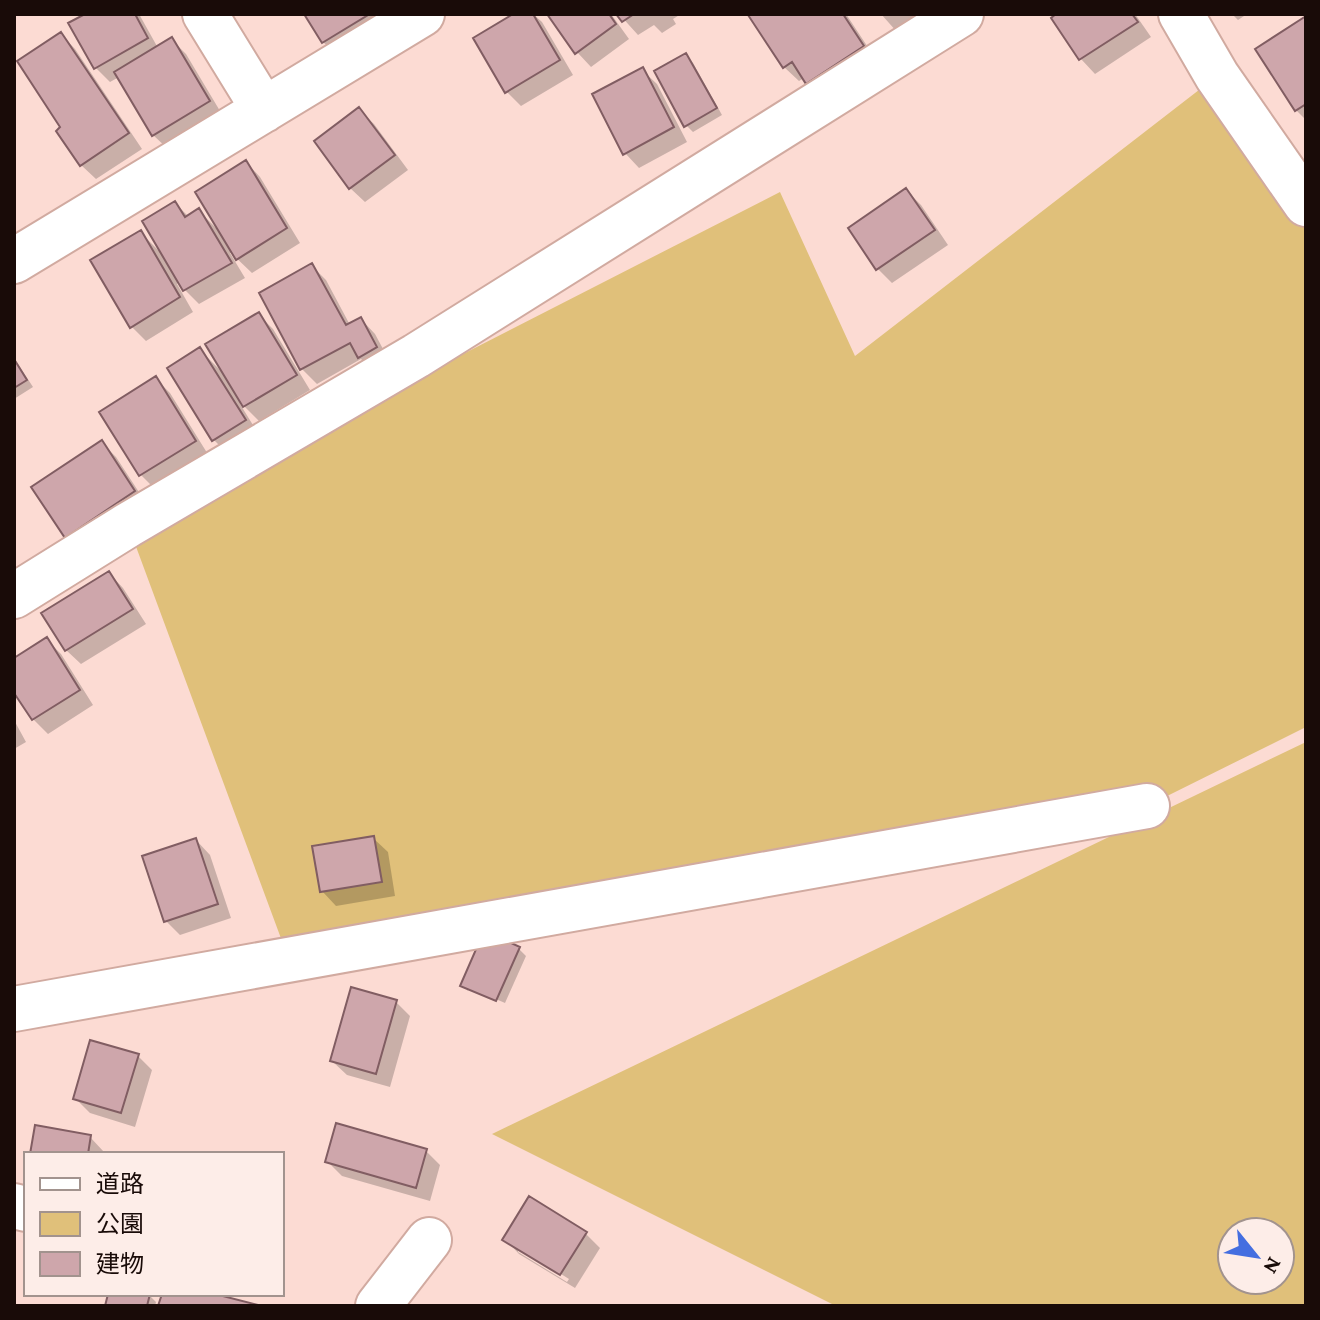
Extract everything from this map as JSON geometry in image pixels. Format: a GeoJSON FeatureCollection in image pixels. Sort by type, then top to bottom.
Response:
{"type":"FeatureCollection","features":[{"type":"Feature","properties":{"kind":"street"},"geometry":{"type":"LineString","coordinates":[[205,14],[264,110]]}},
{"type":"Feature","properties":{"kind":"street"},"geometry":{"type":"LineString","coordinates":[[14,261],[422,14]]}},
{"type":"Feature","properties":{"kind":"street"},"geometry":{"type":"LineString","coordinates":[[14,596],[128,525],[416,356],[961,14]]}},
{"type":"Feature","properties":{"kind":"street"},"geometry":{"type":"LineString","coordinates":[[1181,14],[1217,76],[1306,204]]}},
{"type":"Feature","properties":{"kind":"street"},"geometry":{"type":"LineString","coordinates":[[14,1009],[1147,806]]}},
{"type":"Feature","properties":{"kind":"street"},"geometry":{"type":"LineString","coordinates":[[378,1306],[429,1240]]}},
{"type":"Feature","properties":{"kind":"green space"},"geometry":{"type":"Polygon","coordinates":[[[1217,76],[1306,207],[1306,727],[1147,806],[289,960],[128,525],[780,192],[855,356],[1217,76]]]}},
{"type":"Feature","properties":{"kind":"green space"},"geometry":{"type":"Polygon","coordinates":[[[1306,742],[1306,1306],[836,1306],[492,1134],[1306,742]]]}},
{"type":"Feature","properties":{"kind":"building"},"geometry":{"type":"Polygon","coordinates":[[[85,14],[135,14],[148,38],[94,69],[68,23],[85,14]]]}},
{"type":"Feature","properties":{"kind":"building"},"geometry":{"type":"Polygon","coordinates":[[[304,14],[367,14],[368,15],[322,43],[304,14]]]}},
{"type":"Feature","properties":{"kind":"building"},"geometry":{"type":"Polygon","coordinates":[[[513,14],[533,14],[560,60],[505,93],[473,38],[513,14]]]}},
{"type":"Feature","properties":{"kind":"building"},"geometry":{"type":"Polygon","coordinates":[[[547,14],[609,14],[616,24],[575,54],[547,14]]]}},
{"type":"Feature","properties":{"kind":"building"},"geometry":{"type":"Polygon","coordinates":[[[616,14],[634,14],[622,22],[616,14]]]}},
{"type":"Feature","properties":{"kind":"building"},"geometry":{"type":"Polygon","coordinates":[[[750,14],[843,14],[864,46],[806,84],[792,62],[783,68],[750,14]]]}},
{"type":"Feature","properties":{"kind":"building"},"geometry":{"type":"Polygon","coordinates":[[[1056,14],[1132,14],[1138,22],[1079,60],[1051,18],[1056,14]]]}},
{"type":"Feature","properties":{"kind":"building"},"geometry":{"type":"Polygon","coordinates":[[[1306,16],[1306,104],[1295,111],[1255,49],[1306,16]]]}},
{"type":"Feature","properties":{"kind":"building"},"geometry":{"type":"Polygon","coordinates":[[[61,32],[129,133],[80,166],[56,131],[60,127],[17,61],[61,32]]]}},
{"type":"Feature","properties":{"kind":"building"},"geometry":{"type":"Polygon","coordinates":[[[172,37],[210,101],[152,136],[114,72],[172,37]]]}},
{"type":"Feature","properties":{"kind":"building"},"geometry":{"type":"Polygon","coordinates":[[[686,53],[717,108],[684,127],[654,71],[686,53]]]}},
{"type":"Feature","properties":{"kind":"building"},"geometry":{"type":"Polygon","coordinates":[[[643,67],[674,127],[623,155],[592,94],[643,67]]]}},
{"type":"Feature","properties":{"kind":"building"},"geometry":{"type":"Polygon","coordinates":[[[359,107],[395,155],[349,189],[314,141],[359,107]]]}},
{"type":"Feature","properties":{"kind":"building"},"geometry":{"type":"Polygon","coordinates":[[[246,160],[287,228],[236,260],[195,192],[246,160]]]}},
{"type":"Feature","properties":{"kind":"building"},"geometry":{"type":"Polygon","coordinates":[[[906,188],[935,230],[876,270],[848,228],[906,188]]]}},
{"type":"Feature","properties":{"kind":"building"},"geometry":{"type":"Polygon","coordinates":[[[175,201],[185,217],[199,208],[232,263],[183,291],[142,221],[175,201]]]}},
{"type":"Feature","properties":{"kind":"building"},"geometry":{"type":"Polygon","coordinates":[[[141,230],[180,297],[130,328],[90,260],[141,230]]]}},
{"type":"Feature","properties":{"kind":"building"},"geometry":{"type":"Polygon","coordinates":[[[312,263],[346,325],[361,317],[377,347],[358,358],[350,343],[300,370],[259,293],[312,263]]]}},
{"type":"Feature","properties":{"kind":"building"},"geometry":{"type":"Polygon","coordinates":[[[259,312],[297,375],[243,407],[205,344],[259,312]]]}},
{"type":"Feature","properties":{"kind":"building"},"geometry":{"type":"Polygon","coordinates":[[[200,347],[246,420],[212,441],[167,368],[200,347]]]}},
{"type":"Feature","properties":{"kind":"building"},"geometry":{"type":"Polygon","coordinates":[[[14,359],[27,380],[14,388],[14,359]]]}},
{"type":"Feature","properties":{"kind":"building"},"geometry":{"type":"Polygon","coordinates":[[[156,376],[196,441],[139,476],[99,412],[156,376]]]}},
{"type":"Feature","properties":{"kind":"building"},"geometry":{"type":"Polygon","coordinates":[[[102,440],[135,491],[65,538],[31,487],[102,440]]]}},
{"type":"Feature","properties":{"kind":"building"},"geometry":{"type":"Polygon","coordinates":[[[109,571],[133,609],[65,651],[41,613],[109,571]]]}},
{"type":"Feature","properties":{"kind":"building"},"geometry":{"type":"Polygon","coordinates":[[[47,637],[80,690],[32,720],[14,693],[14,658],[47,637]]]}},
{"type":"Feature","properties":{"kind":"building"},"geometry":{"type":"Polygon","coordinates":[[[374,836],[382,882],[320,892],[312,846],[374,836]]]}},
{"type":"Feature","properties":{"kind":"building"},"geometry":{"type":"Polygon","coordinates":[[[196,838],[218,904],[164,922],[142,856],[196,838]]]}},
{"type":"Feature","properties":{"kind":"building"},"geometry":{"type":"Polygon","coordinates":[[[484,931],[520,947],[496,1001],[460,986],[484,931]]]}},
{"type":"Feature","properties":{"kind":"building"},"geometry":{"type":"Polygon","coordinates":[[[351,987],[397,1000],[376,1074],[330,1061],[351,987]]]}},
{"type":"Feature","properties":{"kind":"building"},"geometry":{"type":"Polygon","coordinates":[[[90,1040],[139,1054],[121,1113],[73,1099],[90,1040]]]}},
{"type":"Feature","properties":{"kind":"building"},"geometry":{"type":"Polygon","coordinates":[[[336,1123],[427,1149],[416,1188],[325,1162],[336,1123]]]}},
{"type":"Feature","properties":{"kind":"building"},"geometry":{"type":"Polygon","coordinates":[[[35,1125],[91,1135],[88,1152],[30,1152],[35,1125]]]}},
{"type":"Feature","properties":{"kind":"building"},"geometry":{"type":"Polygon","coordinates":[[[529,1196],[587,1232],[560,1275],[502,1240],[529,1196]]]}},
{"type":"Feature","properties":{"kind":"building"},"geometry":{"type":"Polygon","coordinates":[[[108,1296],[150,1296],[147,1306],[105,1306],[108,1296]]]}},
{"type":"Feature","properties":{"kind":"building"},"geometry":{"type":"Polygon","coordinates":[[[161,1296],[223,1296],[258,1305],[158,1306],[161,1296]]]}}]}
